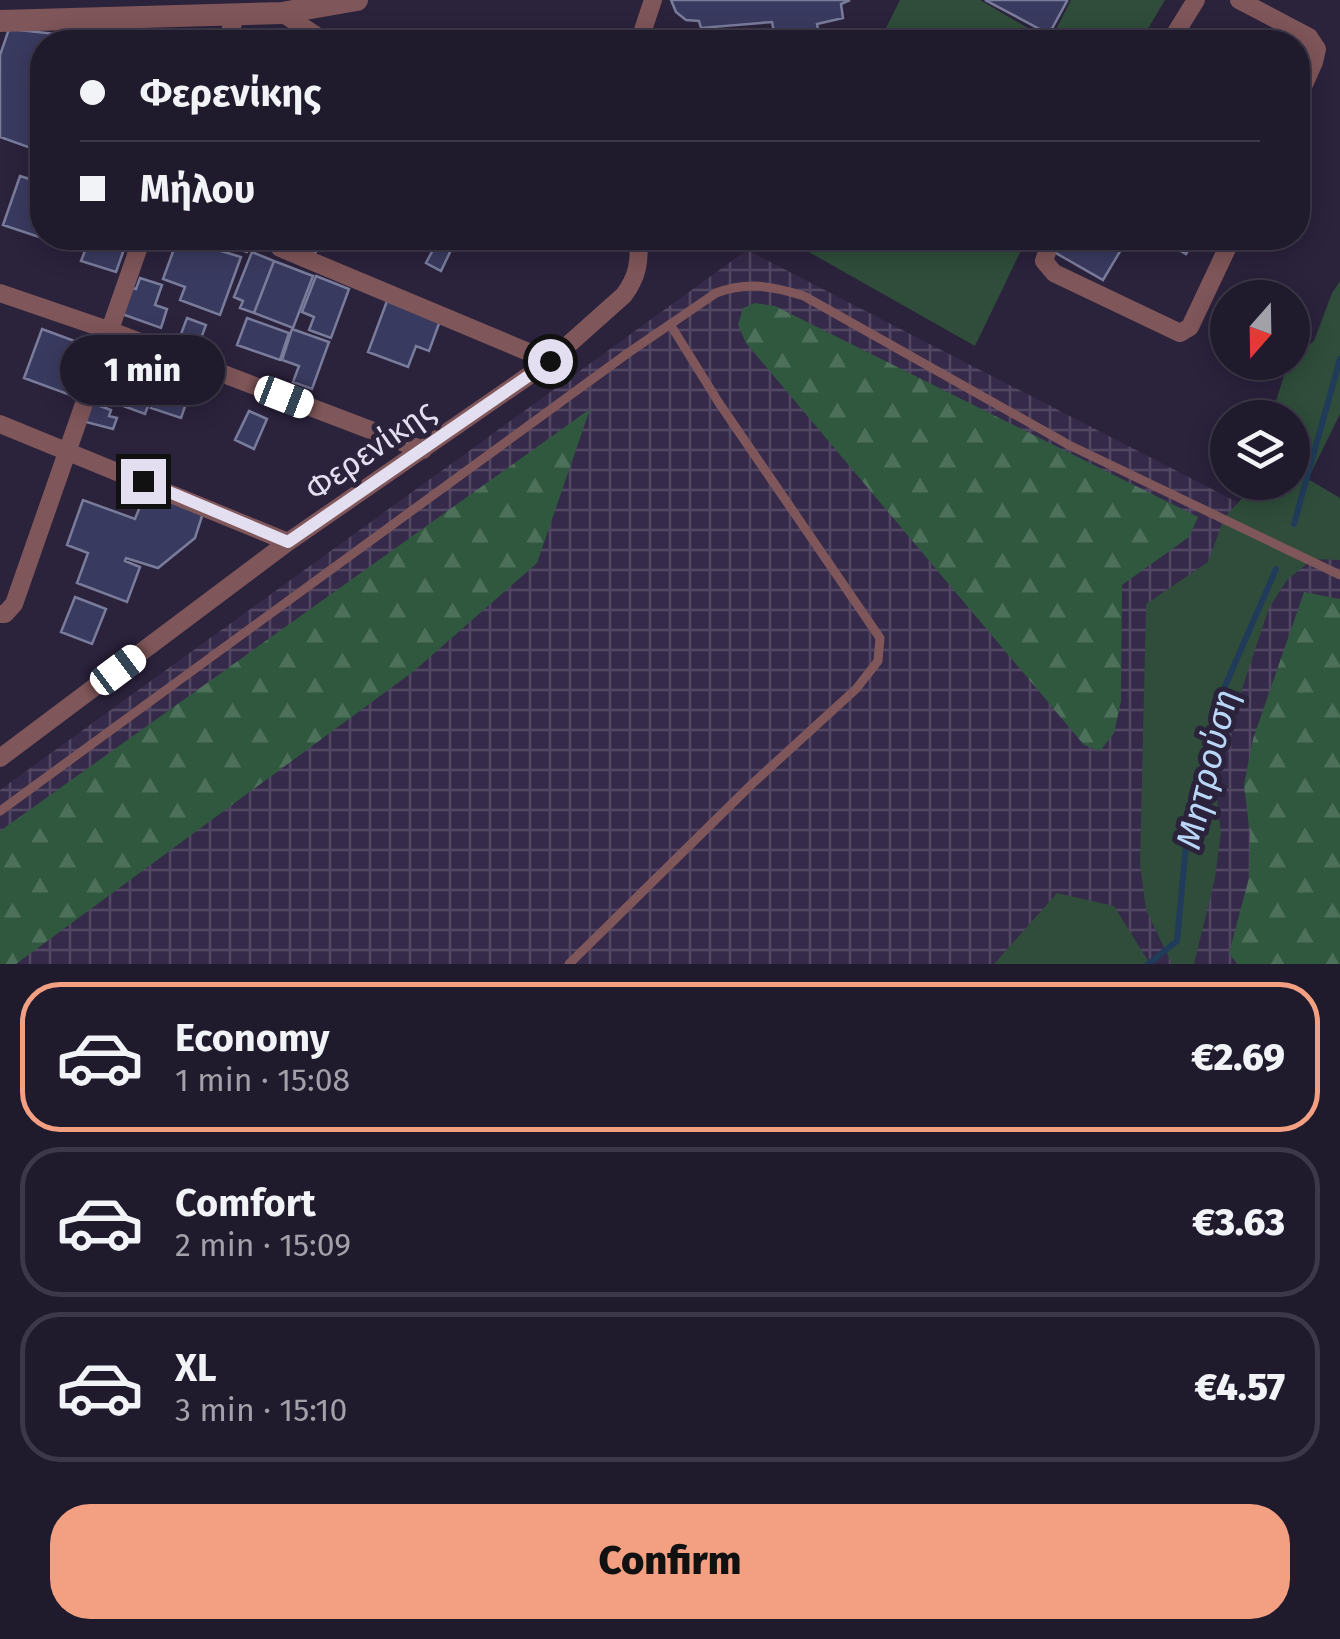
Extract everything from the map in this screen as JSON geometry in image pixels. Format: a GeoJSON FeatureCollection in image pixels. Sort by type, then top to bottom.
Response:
{"type":"FeatureCollection","features":[{"type":"Feature","properties":{"kind":"street"},"geometry":{"type":"LineString","coordinates":[[0,21],[236,16],[282,13],[357,0]]}},
{"type":"Feature","properties":{"kind":"street"},"geometry":{"type":"LineString","coordinates":[[643,30],[653,0]]}},
{"type":"Feature","properties":{"kind":"street"},"geometry":{"type":"LineString","coordinates":[[1177,30],[1196,0]]}},
{"type":"Feature","properties":{"kind":"street"},"geometry":{"type":"LineString","coordinates":[[1239,0],[1296,30]]}},
{"type":"Feature","properties":{"kind":"street"},"geometry":{"type":"LineString","coordinates":[[282,13],[308,30]]}},
{"type":"Feature","properties":{"kind":"street"},"geometry":{"type":"LineString","coordinates":[[231,30],[236,16]]}},
{"type":"Feature","properties":{"kind":"street"},"geometry":{"type":"LineString","coordinates":[[1310,38],[1317,49],[1310,71]]}},
{"type":"Feature","properties":{"kind":"street"},"geometry":{"type":"LineString","coordinates":[[0,614],[14,604],[138,250]]}},
{"type":"Feature","properties":{"kind":"street"},"geometry":{"type":"LineString","coordinates":[[285,250],[550,361]]}},
{"type":"Feature","properties":{"kind":"street","name":"Φερενίκης"},"geometry":{"type":"LineString","coordinates":[[0,758],[288,542],[550,361],[624,296],[634,282],[639,250]]}},
{"type":"Feature","properties":{"kind":"street"},"geometry":{"type":"LineString","coordinates":[[1048,250],[1044,261],[1054,273],[1180,333],[1190,327],[1226,250]]}},
{"type":"Feature","properties":{"kind":"street"},"geometry":{"type":"LineString","coordinates":[[0,293],[423,450]]}},
{"type":"Feature","properties":{"kind":"street"},"geometry":{"type":"LineString","coordinates":[[0,424],[288,542]]}},
{"type":"Feature","properties":{"kind":"lane"},"geometry":{"type":"LineString","coordinates":[[0,811],[670,324],[716,293],[733,287],[769,285],[804,296],[1069,446],[1340,576]]}},
{"type":"Feature","properties":{"kind":"lane"},"geometry":{"type":"LineString","coordinates":[[568,964],[752,784],[856,689],[878,661],[882,648],[880,638],[857,602],[719,403],[670,324]]}},
{"type":"Feature","properties":{"kind":"shaded area"},"geometry":{"type":"Polygon","coordinates":[[[747,250],[1210,488],[1210,500],[1233,500],[1340,555],[1340,964],[0,964],[0,790],[747,250]]]}},
{"type":"Feature","properties":{"kind":"green space"},"geometry":{"type":"Polygon","coordinates":[[[900,0],[980,0],[1031,30],[885,30],[900,0]]]}},
{"type":"Feature","properties":{"kind":"green space"},"geometry":{"type":"Polygon","coordinates":[[[1071,0],[1165,0],[1147,30],[1056,30],[1071,0]]]}},
{"type":"Feature","properties":{"kind":"green space"},"geometry":{"type":"Polygon","coordinates":[[[805,250],[1021,250],[975,346],[805,250]]]}},
{"type":"Feature","properties":{"kind":"green space"},"geometry":{"type":"Polygon","coordinates":[[[1340,281],[1340,414],[1310,475],[1310,400],[1276,400],[1283,380],[1310,380],[1310,344],[1340,281]]]}},
{"type":"Feature","properties":{"kind":"green space"},"geometry":{"type":"Polygon","coordinates":[[[755,303],[775,306],[1198,517],[1189,537],[1122,585],[1121,701],[1114,733],[1100,751],[1084,745],[746,343],[738,325],[743,308],[755,303]]]}},
{"type":"Feature","properties":{"kind":"green space"},"geometry":{"type":"Polygon","coordinates":[[[590,409],[537,563],[414,671],[16,964],[0,964],[0,831],[590,409]]]}},
{"type":"Feature","properties":{"kind":"green space"},"geometry":{"type":"Polygon","coordinates":[[[1310,480],[1340,498],[1340,560],[1313,559],[1287,580],[1269,608],[1215,785],[1221,833],[1215,878],[1194,964],[1172,964],[1146,910],[1140,864],[1146,604],[1208,562],[1224,518],[1240,500],[1310,500],[1310,480]]]}},
{"type":"Feature","properties":{"kind":"green space"},"geometry":{"type":"Polygon","coordinates":[[[1304,592],[1340,599],[1340,964],[1237,964],[1229,953],[1249,878],[1250,834],[1244,785],[1253,739],[1304,592]]]}},
{"type":"Feature","properties":{"kind":"green space"},"geometry":{"type":"Polygon","coordinates":[[[1057,893],[1114,906],[1150,964],[994,964],[1057,893]]]}},
{"type":"Feature","properties":{"kind":"building"},"geometry":{"type":"Polygon","coordinates":[[[671,0],[850,0],[841,4],[843,18],[817,24],[818,30],[774,30],[772,22],[701,28],[699,21],[686,20],[676,12],[671,0]]]}},
{"type":"Feature","properties":{"kind":"building"},"geometry":{"type":"Polygon","coordinates":[[[985,0],[1067,1],[1051,30],[1041,30],[985,0]]]}},
{"type":"Feature","properties":{"kind":"building"},"geometry":{"type":"Polygon","coordinates":[[[9,29],[30,31],[30,148],[0,137],[0,55],[9,29]]]}},
{"type":"Feature","properties":{"kind":"building"},"geometry":{"type":"Polygon","coordinates":[[[20,176],[30,179],[30,234],[3,225],[20,176]]]}},
{"type":"Feature","properties":{"kind":"building"},"geometry":{"type":"Polygon","coordinates":[[[85,250],[124,250],[116,272],[81,261],[85,250]]]}},
{"type":"Feature","properties":{"kind":"building"},"geometry":{"type":"Polygon","coordinates":[[[174,250],[218,250],[241,257],[220,315],[180,300],[185,287],[163,279],[174,250]]]}},
{"type":"Feature","properties":{"kind":"building"},"geometry":{"type":"Polygon","coordinates":[[[433,250],[451,250],[441,271],[426,263],[433,250]]]}},
{"type":"Feature","properties":{"kind":"building"},"geometry":{"type":"Polygon","coordinates":[[[1055,250],[1121,250],[1103,280],[1055,250]]]}},
{"type":"Feature","properties":{"kind":"building"},"geometry":{"type":"Polygon","coordinates":[[[252,252],[274,261],[254,313],[240,308],[243,301],[234,297],[252,252]]]}},
{"type":"Feature","properties":{"kind":"building"},"geometry":{"type":"Polygon","coordinates":[[[274,261],[313,276],[293,328],[254,313],[274,261]]]}},
{"type":"Feature","properties":{"kind":"building"},"geometry":{"type":"Polygon","coordinates":[[[316,276],[349,289],[331,338],[309,330],[314,317],[302,312],[316,276]]]}},
{"type":"Feature","properties":{"kind":"building"},"geometry":{"type":"Polygon","coordinates":[[[140,278],[162,285],[155,305],[167,309],[161,328],[119,313],[128,287],[136,289],[140,278]]]}},
{"type":"Feature","properties":{"kind":"building"},"geometry":{"type":"Polygon","coordinates":[[[387,301],[440,321],[429,351],[416,346],[408,367],[368,352],[387,301]]]}},
{"type":"Feature","properties":{"kind":"building"},"geometry":{"type":"Polygon","coordinates":[[[187,318],[206,325],[200,341],[181,334],[187,318]]]}},
{"type":"Feature","properties":{"kind":"building"},"geometry":{"type":"Polygon","coordinates":[[[247,318],[289,333],[280,360],[237,345],[247,318]]]}},
{"type":"Feature","properties":{"kind":"building"},"geometry":{"type":"Polygon","coordinates":[[[42,329],[88,346],[70,395],[24,378],[42,329]]]}},
{"type":"Feature","properties":{"kind":"building"},"geometry":{"type":"Polygon","coordinates":[[[292,329],[329,342],[312,389],[293,382],[299,366],[282,360],[292,329]]]}},
{"type":"Feature","properties":{"kind":"building"},"geometry":{"type":"Polygon","coordinates":[[[108,353],[161,372],[145,414],[93,395],[108,353]]]}},
{"type":"Feature","properties":{"kind":"building"},"geometry":{"type":"Polygon","coordinates":[[[164,370],[194,381],[181,418],[151,408],[164,370]]]}},
{"type":"Feature","properties":{"kind":"building"},"geometry":{"type":"Polygon","coordinates":[[[89,402],[111,410],[109,416],[117,418],[113,429],[82,421],[89,402]]]}},
{"type":"Feature","properties":{"kind":"building"},"geometry":{"type":"Polygon","coordinates":[[[249,411],[267,419],[254,449],[235,440],[249,411]]]}},
{"type":"Feature","properties":{"kind":"building"},"geometry":{"type":"Polygon","coordinates":[[[146,491],[203,513],[195,538],[158,568],[126,558],[125,561],[140,567],[127,602],[77,583],[88,553],[67,545],[83,500],[135,519],[146,491]]]}},
{"type":"Feature","properties":{"kind":"building"},"geometry":{"type":"Polygon","coordinates":[[[75,597],[106,609],[92,644],[61,632],[75,597]]]}},
{"type":"Feature","properties":{"kind":"waterway","name":"Μητρούση"},"geometry":{"type":"LineString","coordinates":[[1294,524],[1340,359]]}},
{"type":"Feature","properties":{"kind":"waterway","name":"Μητρούση"},"geometry":{"type":"LineString","coordinates":[[1148,964],[1177,941],[1187,834],[1219,700],[1276,569]]}},
{"type":"Feature","properties":{"kind":"route"},"geometry":{"type":"LineString","coordinates":[[143,481],[288,542],[550,361]]}}]}
